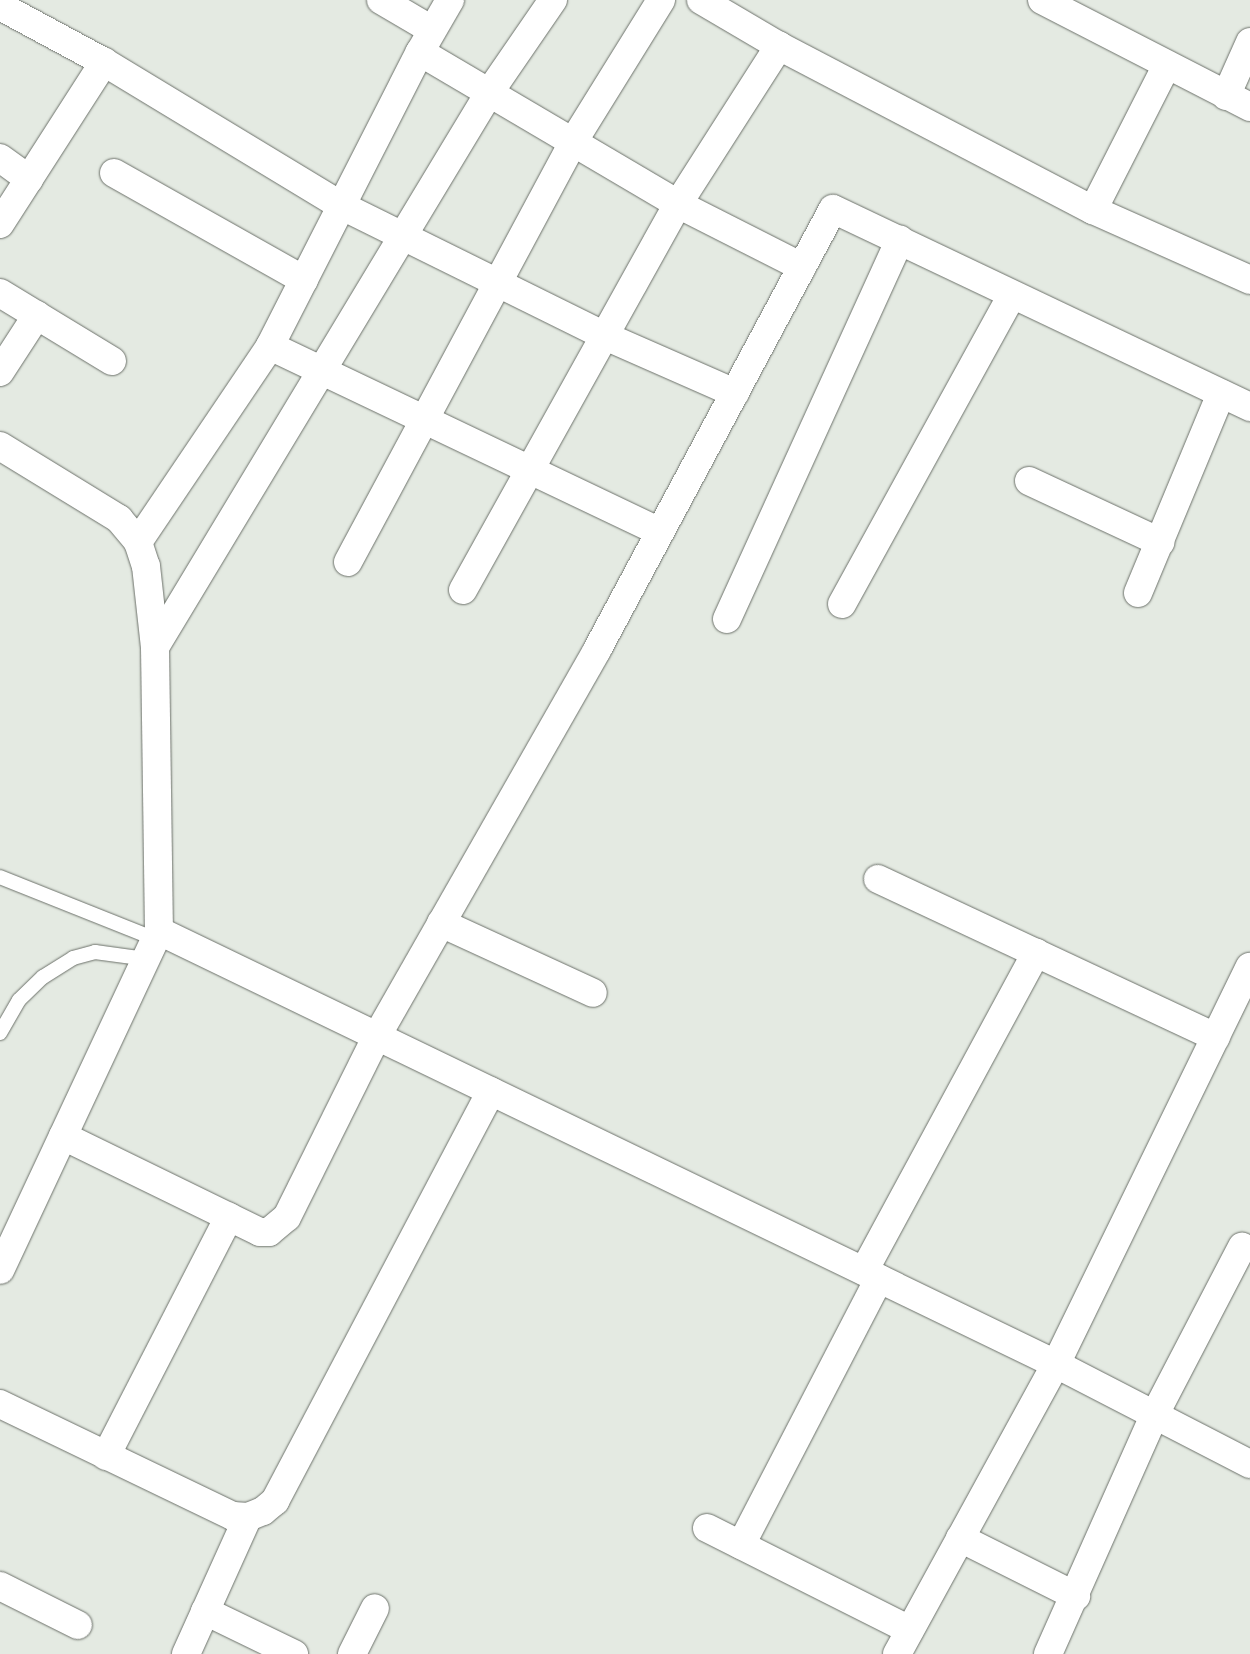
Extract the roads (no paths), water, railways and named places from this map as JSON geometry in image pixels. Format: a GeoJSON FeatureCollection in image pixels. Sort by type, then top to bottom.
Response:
{"type":"FeatureCollection","features":[{"type":"Feature","properties":{"kind":"street"},"geometry":{"type":"LineString","coordinates":[[381,0],[426,41],[489,93],[678,204],[802,267]]}},
{"type":"Feature","properties":{"kind":"street"},"geometry":{"type":"LineString","coordinates":[[138,542],[270,346],[426,41],[450,0]]}},
{"type":"Feature","properties":{"kind":"street"},"geometry":{"type":"LineString","coordinates":[[155,647],[320,370],[489,93],[553,0]]}},
{"type":"Feature","properties":{"kind":"street"},"geometry":{"type":"LineString","coordinates":[[348,562],[573,142],[661,0]]}},
{"type":"Feature","properties":{"kind":"street"},"geometry":{"type":"LineString","coordinates":[[1042,0],[1250,107]]}},
{"type":"Feature","properties":{"kind":"street"},"geometry":{"type":"LineString","coordinates":[[712,3],[780,46],[1093,210],[1250,280]]}},
{"type":"Feature","properties":{"kind":"street"},"geometry":{"type":"LineString","coordinates":[[0,6],[104,62],[342,206],[605,336],[735,393]]}},
{"type":"Feature","properties":{"kind":"street"},"geometry":{"type":"LineString","coordinates":[[1226,96],[1250,42]]}},
{"type":"Feature","properties":{"kind":"street"},"geometry":{"type":"LineString","coordinates":[[463,590],[678,204],[780,46]]}},
{"type":"Feature","properties":{"kind":"street"},"geometry":{"type":"LineString","coordinates":[[0,224],[104,62]]}},
{"type":"Feature","properties":{"kind":"street"},"geometry":{"type":"LineString","coordinates":[[1093,210],[1167,65]]}},
{"type":"Feature","properties":{"kind":"street"},"geometry":{"type":"LineString","coordinates":[[0,158],[29,179]]}},
{"type":"Feature","properties":{"kind":"street"},"geometry":{"type":"LineString","coordinates":[[114,173],[304,280]]}},
{"type":"Feature","properties":{"kind":"street"},"geometry":{"type":"LineString","coordinates":[[63,1136],[260,1232],[269,1232],[287,1217],[377,1036],[597,650],[833,209],[1250,407]]}},
{"type":"Feature","properties":{"kind":"street"},"geometry":{"type":"LineString","coordinates":[[727,619],[900,240]]}},
{"type":"Feature","properties":{"kind":"street"},"geometry":{"type":"LineString","coordinates":[[0,293],[112,361]]}},
{"type":"Feature","properties":{"kind":"street"},"geometry":{"type":"LineString","coordinates":[[842,604],[1012,295]]}},
{"type":"Feature","properties":{"kind":"street"},"geometry":{"type":"LineString","coordinates":[[0,372],[37,315]]}},
{"type":"Feature","properties":{"kind":"street"},"geometry":{"type":"LineString","coordinates":[[270,346],[530,472],[660,532]]}},
{"type":"Feature","properties":{"kind":"street"},"geometry":{"type":"LineString","coordinates":[[1138,593],[1221,394]]}},
{"type":"Feature","properties":{"kind":"street"},"geometry":{"type":"LineString","coordinates":[[0,446],[119,519],[138,542],[146,566],[155,647],[153,943],[0,1270]]}},
{"type":"Feature","properties":{"kind":"street"},"geometry":{"type":"LineString","coordinates":[[1029,481],[1160,542]]}},
{"type":"Feature","properties":{"kind":"street"},"geometry":{"type":"LineString","coordinates":[[878,879],[1216,1037]]}},
{"type":"Feature","properties":{"kind":"street"},"geometry":{"type":"LineString","coordinates":[[441,923],[593,993]]}},
{"type":"Feature","properties":{"kind":"street"},"geometry":{"type":"LineString","coordinates":[[153,943],[377,1036],[1056,1364],[1250,1464]]}},
{"type":"Feature","properties":{"kind":"street"},"geometry":{"type":"LineString","coordinates":[[741,1545],[872,1275],[1036,953]]}},
{"type":"Feature","properties":{"kind":"street"},"geometry":{"type":"LineString","coordinates":[[896,1654],[1056,1364],[1250,967]]}},
{"type":"Feature","properties":{"kind":"street"},"geometry":{"type":"LineString","coordinates":[[0,1404],[233,1516],[248,1517],[263,1512],[276,1501],[491,1091]]}},
{"type":"Feature","properties":{"kind":"street"},"geometry":{"type":"LineString","coordinates":[[106,1456],[229,1216]]}},
{"type":"Feature","properties":{"kind":"street"},"geometry":{"type":"LineString","coordinates":[[1048,1654],[1076,1596],[1154,1416],[1242,1247]]}},
{"type":"Feature","properties":{"kind":"street"},"geometry":{"type":"LineString","coordinates":[[186,1654],[248,1517]]}},
{"type":"Feature","properties":{"kind":"street"},"geometry":{"type":"LineString","coordinates":[[707,1528],[910,1630]]}},
{"type":"Feature","properties":{"kind":"street"},"geometry":{"type":"LineString","coordinates":[[960,1538],[1076,1596]]}},
{"type":"Feature","properties":{"kind":"street"},"geometry":{"type":"LineString","coordinates":[[0,1586],[78,1625]]}},
{"type":"Feature","properties":{"kind":"street"},"geometry":{"type":"LineString","coordinates":[[352,1654],[374,1608]]}},
{"type":"Feature","properties":{"kind":"street"},"geometry":{"type":"LineString","coordinates":[[205,1611],[294,1654]]}},
{"type":"Feature","properties":{"kind":"lane"},"geometry":{"type":"LineString","coordinates":[[0,877],[153,943]]}},
{"type":"Feature","properties":{"kind":"lane"},"geometry":{"type":"LineString","coordinates":[[0,1033],[19,1000],[43,977],[73,958],[95,952],[153,943]]}}]}
